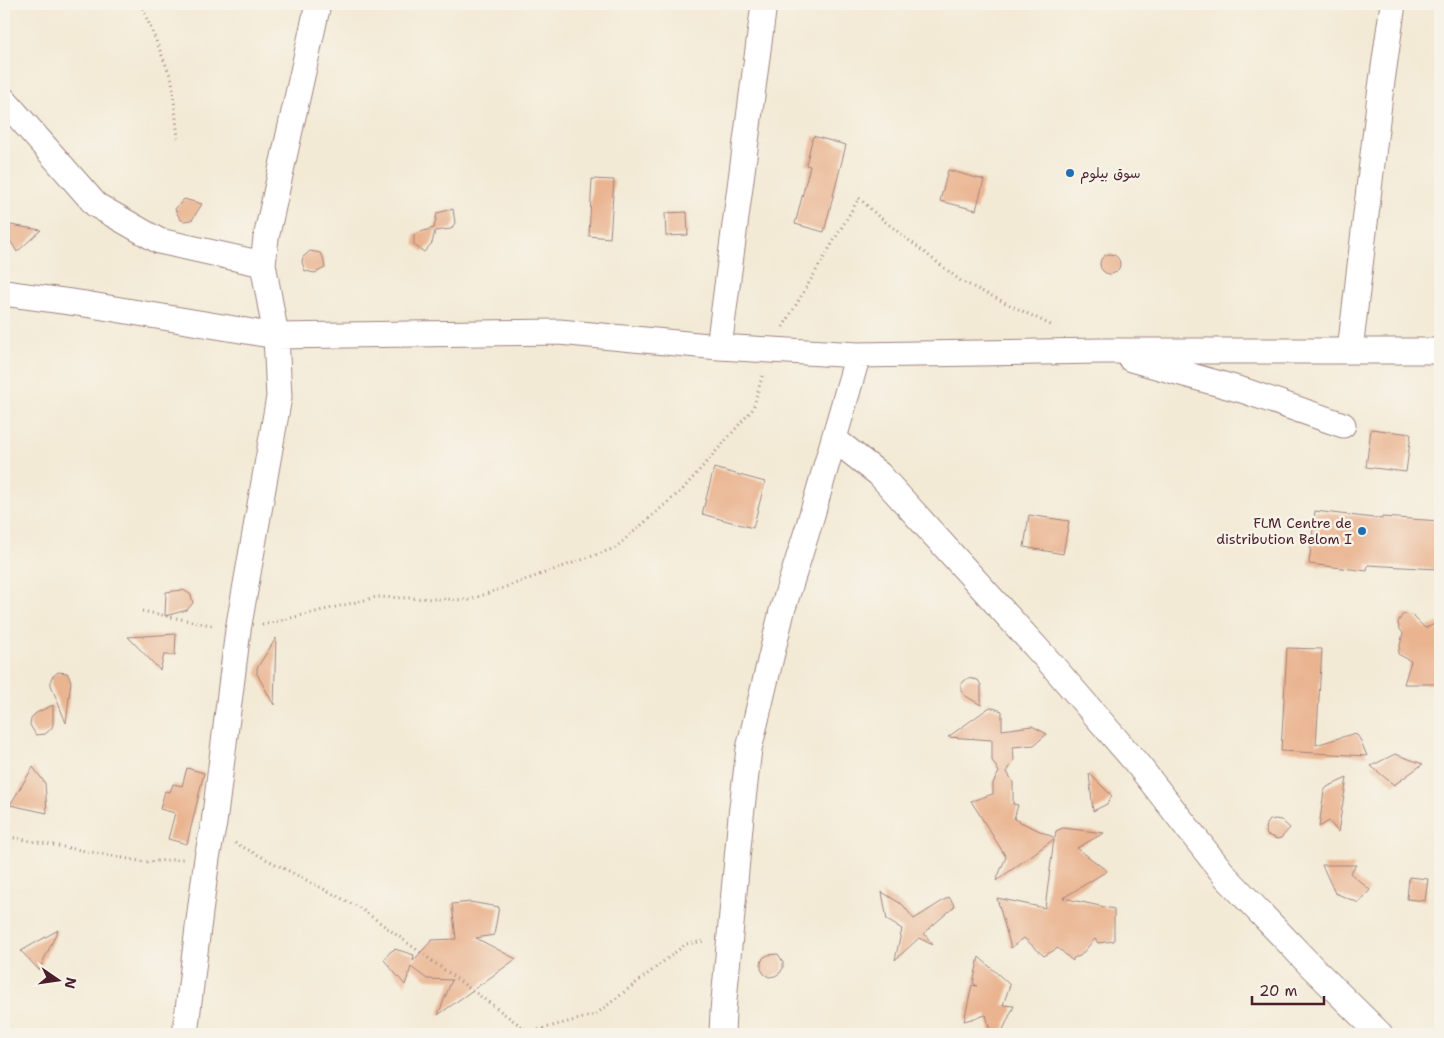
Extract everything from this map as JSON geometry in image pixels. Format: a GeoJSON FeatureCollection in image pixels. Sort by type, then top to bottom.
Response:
{"type":"FeatureCollection","features":[{"type":"Feature","properties":{"kind":"street"},"geometry":{"type":"LineString","coordinates":[[185,1034],[238,630],[279,398],[276,336],[262,264],[266,238],[318,4]]}},
{"type":"Feature","properties":{"kind":"street"},"geometry":{"type":"LineString","coordinates":[[719,347],[764,4]]}},
{"type":"Feature","properties":{"kind":"street"},"geometry":{"type":"LineString","coordinates":[[1350,351],[1380,95],[1393,4]]}},
{"type":"Feature","properties":{"kind":"street"},"geometry":{"type":"LineString","coordinates":[[4,100],[96,205],[159,241],[262,264]]}},
{"type":"Feature","properties":{"kind":"street"},"geometry":{"type":"LineString","coordinates":[[4,293],[85,304],[276,336],[559,332],[719,347],[858,355],[1102,351],[1440,351]]}},
{"type":"Feature","properties":{"kind":"street"},"geometry":{"type":"LineString","coordinates":[[1102,351],[1244,391],[1343,424]]}},
{"type":"Feature","properties":{"kind":"street"},"geometry":{"type":"LineString","coordinates":[[722,1034],[749,749],[782,611],[858,355]]}},
{"type":"Feature","properties":{"kind":"street"},"geometry":{"type":"LineString","coordinates":[[834,438],[879,474],[1121,744],[1226,877],[1312,967],[1380,1034]]}},
{"type":"Feature","properties":{"kind":"path"},"geometry":{"type":"LineString","coordinates":[[141,4],[172,80],[178,138]]}},
{"type":"Feature","properties":{"kind":"path"},"geometry":{"type":"LineString","coordinates":[[142,611],[238,630],[377,597],[469,600],[615,548],[683,489],[754,409],[769,350],[859,198],[878,216],[961,281],[1058,329]]}},
{"type":"Feature","properties":{"kind":"path"},"geometry":{"type":"LineString","coordinates":[[214,823],[218,828],[220,836],[360,908],[529,1032],[595,1015],[686,944],[730,936]]}},
{"type":"Feature","properties":{"kind":"path"},"geometry":{"type":"LineString","coordinates":[[4,836],[145,862],[207,858]]}},
{"type":"Feature","properties":{"kind":"building"},"geometry":{"type":"Polygon","coordinates":[[[813,136],[846,145],[824,232],[795,224],[810,166],[806,165],[813,136]]]}},
{"type":"Feature","properties":{"kind":"building"},"geometry":{"type":"Polygon","coordinates":[[[948,170],[984,180],[976,210],[940,201],[948,170]]]}},
{"type":"Feature","properties":{"kind":"building"},"geometry":{"type":"Polygon","coordinates":[[[592,179],[614,180],[610,238],[589,236],[592,179]]]}},
{"type":"Feature","properties":{"kind":"building"},"geometry":{"type":"Polygon","coordinates":[[[184,199],[202,204],[192,220],[184,221],[180,219],[175,209],[184,199]]]}},
{"type":"Feature","properties":{"kind":"building"},"geometry":{"type":"Polygon","coordinates":[[[453,209],[455,223],[451,229],[435,231],[432,243],[424,252],[414,245],[414,236],[417,233],[434,228],[437,213],[453,209]]]}},
{"type":"Feature","properties":{"kind":"building"},"geometry":{"type":"Polygon","coordinates":[[[687,212],[688,235],[666,236],[665,213],[687,212]]]}},
{"type":"Feature","properties":{"kind":"building"},"geometry":{"type":"Polygon","coordinates":[[[4,224],[41,230],[17,252],[4,230],[4,224]]]}},
{"type":"Feature","properties":{"kind":"building"},"geometry":{"type":"Polygon","coordinates":[[[310,251],[320,253],[323,257],[325,268],[315,273],[305,271],[302,262],[303,257],[310,251]]]}},
{"type":"Feature","properties":{"kind":"building"},"geometry":{"type":"Polygon","coordinates":[[[1110,254],[1117,257],[1120,264],[1117,271],[1110,274],[1103,271],[1100,264],[1103,257],[1110,254]]]}},
{"type":"Feature","properties":{"kind":"building"},"geometry":{"type":"Polygon","coordinates":[[[1371,429],[1411,434],[1406,472],[1366,467],[1371,429]]]}},
{"type":"Feature","properties":{"kind":"building"},"geometry":{"type":"Polygon","coordinates":[[[714,468],[765,482],[753,528],[702,514],[714,468]]]}},
{"type":"Feature","properties":{"kind":"building"},"geometry":{"type":"Polygon","coordinates":[[[1315,511],[1382,519],[1382,517],[1440,521],[1437,569],[1368,565],[1367,571],[1309,564],[1315,511]]]}},
{"type":"Feature","properties":{"kind":"building"},"geometry":{"type":"Polygon","coordinates":[[[1029,515],[1069,521],[1063,554],[1024,547],[1029,515]]]}},
{"type":"Feature","properties":{"kind":"building"},"geometry":{"type":"Polygon","coordinates":[[[182,590],[191,595],[193,603],[187,610],[165,616],[166,592],[182,590]]]}},
{"type":"Feature","properties":{"kind":"building"},"geometry":{"type":"Polygon","coordinates":[[[1403,614],[1412,615],[1425,628],[1440,622],[1440,684],[1404,684],[1411,661],[1398,654],[1403,633],[1399,628],[1398,622],[1403,614]]]}},
{"type":"Feature","properties":{"kind":"building"},"geometry":{"type":"Polygon","coordinates":[[[176,634],[175,655],[164,655],[160,670],[128,637],[176,634]]]}},
{"type":"Feature","properties":{"kind":"building"},"geometry":{"type":"Polygon","coordinates":[[[276,638],[274,705],[257,674],[257,668],[276,638]]]}},
{"type":"Feature","properties":{"kind":"building"},"geometry":{"type":"Polygon","coordinates":[[[1287,648],[1322,649],[1316,745],[1352,734],[1357,735],[1367,756],[1281,751],[1287,648]]]}},
{"type":"Feature","properties":{"kind":"building"},"geometry":{"type":"Polygon","coordinates":[[[58,672],[67,673],[71,681],[66,723],[51,685],[51,678],[58,672]]]}},
{"type":"Feature","properties":{"kind":"building"},"geometry":{"type":"Polygon","coordinates":[[[968,678],[978,680],[981,685],[981,705],[964,695],[961,691],[961,685],[968,678]]]}},
{"type":"Feature","properties":{"kind":"building"},"geometry":{"type":"Polygon","coordinates":[[[53,705],[53,725],[51,729],[45,734],[36,735],[30,725],[31,718],[36,713],[53,705]]]}},
{"type":"Feature","properties":{"kind":"building"},"geometry":{"type":"Polygon","coordinates":[[[990,707],[1002,711],[1002,730],[1032,726],[1047,734],[1034,745],[1013,747],[1014,760],[1007,772],[1013,782],[1013,804],[1018,805],[1014,819],[1055,838],[1056,831],[1063,828],[1104,833],[1077,848],[1107,871],[1063,898],[1114,909],[1114,941],[1098,943],[1095,939],[1080,956],[1073,958],[1073,961],[1058,948],[1044,956],[1024,938],[1011,948],[997,898],[1045,908],[1054,839],[996,881],[1006,857],[971,801],[993,794],[993,783],[999,772],[992,760],[992,740],[948,737],[990,707]]]}},
{"type":"Feature","properties":{"kind":"building"},"geometry":{"type":"Polygon","coordinates":[[[1395,754],[1423,764],[1394,785],[1371,766],[1395,754]]]}},
{"type":"Feature","properties":{"kind":"building"},"geometry":{"type":"Polygon","coordinates":[[[33,767],[45,783],[47,813],[10,805],[33,767]]]}},
{"type":"Feature","properties":{"kind":"building"},"geometry":{"type":"Polygon","coordinates":[[[187,768],[204,773],[187,844],[168,839],[175,813],[160,809],[165,791],[170,792],[173,784],[182,786],[187,768]]]}},
{"type":"Feature","properties":{"kind":"building"},"geometry":{"type":"Polygon","coordinates":[[[1089,773],[1112,796],[1107,804],[1093,811],[1089,773]]]}},
{"type":"Feature","properties":{"kind":"building"},"geometry":{"type":"Polygon","coordinates":[[[1347,778],[1338,832],[1329,821],[1319,827],[1324,791],[1327,787],[1347,778]]]}},
{"type":"Feature","properties":{"kind":"building"},"geometry":{"type":"Polygon","coordinates":[[[1270,820],[1281,820],[1290,828],[1281,838],[1277,839],[1267,835],[1265,827],[1270,820]]]}},
{"type":"Feature","properties":{"kind":"building"},"geometry":{"type":"Polygon","coordinates":[[[1322,865],[1356,865],[1350,873],[1370,890],[1359,903],[1335,893],[1322,865]]]}},
{"type":"Feature","properties":{"kind":"building"},"geometry":{"type":"Polygon","coordinates":[[[1409,877],[1428,879],[1425,901],[1407,899],[1409,877]]]}},
{"type":"Feature","properties":{"kind":"building"},"geometry":{"type":"Polygon","coordinates":[[[882,892],[903,905],[914,919],[949,897],[955,906],[924,933],[933,945],[919,938],[895,960],[902,929],[887,920],[882,892]]]}},
{"type":"Feature","properties":{"kind":"building"},"geometry":{"type":"Polygon","coordinates":[[[470,902],[499,907],[494,935],[476,938],[516,959],[438,1015],[452,980],[427,979],[411,967],[405,985],[384,960],[395,949],[414,955],[413,961],[432,940],[456,939],[452,904],[470,902]]]}},
{"type":"Feature","properties":{"kind":"building"},"geometry":{"type":"Polygon","coordinates":[[[58,930],[39,970],[21,951],[58,930]]]}},
{"type":"Feature","properties":{"kind":"building"},"geometry":{"type":"Polygon","coordinates":[[[778,954],[783,962],[783,968],[780,973],[769,977],[761,969],[761,963],[763,958],[768,955],[778,954]]]}},
{"type":"Feature","properties":{"kind":"building"},"geometry":{"type":"Polygon","coordinates":[[[979,957],[1010,985],[1003,1005],[1014,1006],[1001,1034],[991,1034],[986,1015],[964,1021],[972,985],[977,986],[973,983],[979,957]]]}},
{"type":"Feature","properties":{"kind":"place","name":"سوق بيلوم"},"geometry":{"type":"Point","coordinates":[1070,173]}},
{"type":"Feature","properties":{"kind":"place","name":"FLM Centre de distribution Belom I"},"geometry":{"type":"Point","coordinates":[1362,531]}}]}
